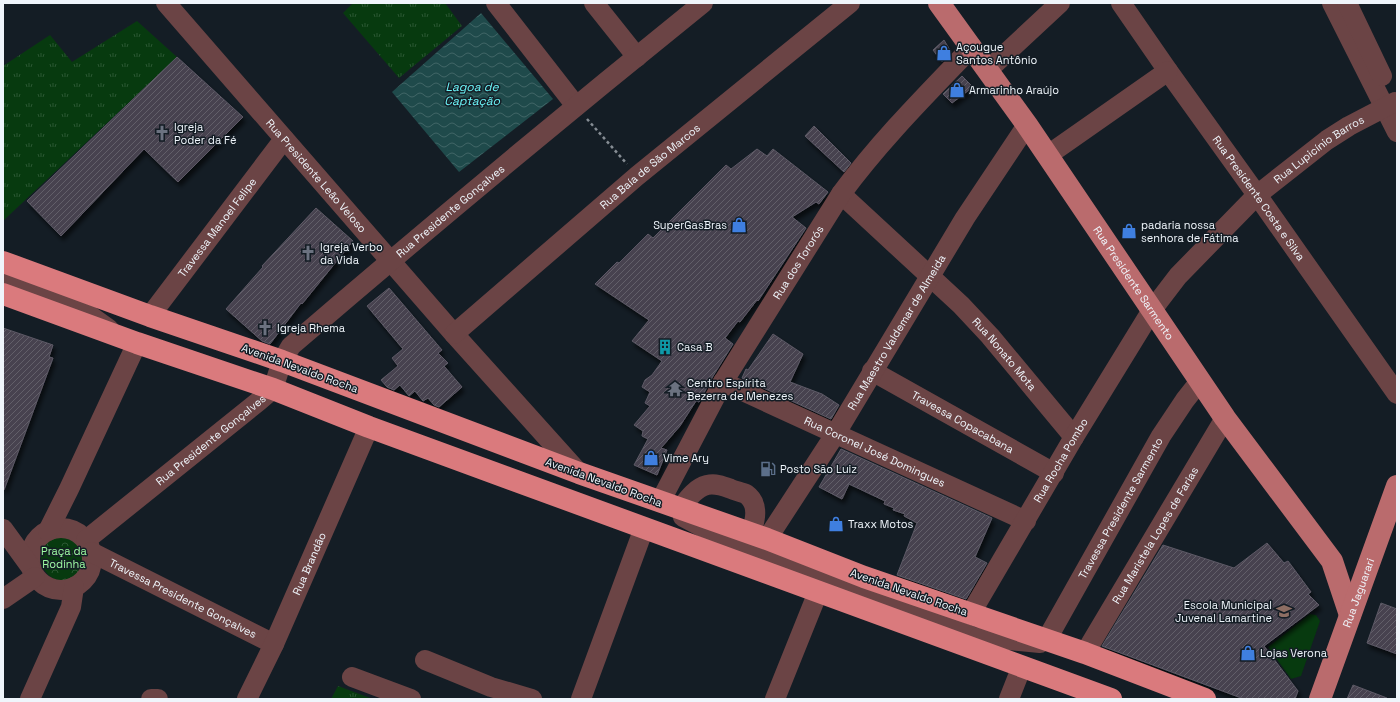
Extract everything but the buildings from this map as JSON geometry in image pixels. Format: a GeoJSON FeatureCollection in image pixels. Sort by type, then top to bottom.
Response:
{"type":"FeatureCollection","features":[{"type":"Feature","properties":{"kind":"highway","name":"Avenida Nevaldo Rocha"},"geometry":{"type":"LineString","coordinates":[[3,262],[141,312],[282,360],[655,501],[759,537],[864,577],[1085,652],[1206,699]]}},
{"type":"Feature","properties":{"kind":"highway"},"geometry":{"type":"LineString","coordinates":[[3,294],[128,339],[273,388],[369,427],[1111,699]]}},
{"type":"Feature","properties":{"kind":"main road","name":"Rua Presidente Sarmento"},"geometry":{"type":"LineString","coordinates":[[939,3],[1048,155],[1225,418],[1332,561],[1350,615]]}},
{"type":"Feature","properties":{"kind":"main road","name":"Rua Jaguarari"},"geometry":{"type":"LineString","coordinates":[[1320,699],[1366,573],[1392,511],[1397,486]]}},
{"type":"Feature","properties":{"kind":"main road"},"geometry":{"type":"LineString","coordinates":[[1332,561],[1366,573]]}},
{"type":"Feature","properties":{"kind":"street","name":"Rua Presidente Leão Veloso"},"geometry":{"type":"LineString","coordinates":[[166,3],[454,334],[579,473]]}},
{"type":"Feature","properties":{"kind":"street"},"geometry":{"type":"LineString","coordinates":[[496,3],[576,106]]}},
{"type":"Feature","properties":{"kind":"street"},"geometry":{"type":"LineString","coordinates":[[594,3],[637,56]]}},
{"type":"Feature","properties":{"kind":"street","name":"Rua Presidente Gonçalves"},"geometry":{"type":"LineString","coordinates":[[88,546],[273,388],[282,360],[290,346],[390,260],[703,3]]}},
{"type":"Feature","properties":{"kind":"street","name":"Rua Baía de São Marcos"},"geometry":{"type":"LineString","coordinates":[[454,334],[637,176],[850,3]]}},
{"type":"Feature","properties":{"kind":"street"},"geometry":{"type":"LineString","coordinates":[[988,70],[1060,3]]}},
{"type":"Feature","properties":{"kind":"street","name":"Rua Presidente Costa e Silva"},"geometry":{"type":"LineString","coordinates":[[1121,3],[1397,394]]}},
{"type":"Feature","properties":{"kind":"street"},"geometry":{"type":"LineString","coordinates":[[1332,3],[1392,106]]}},
{"type":"Feature","properties":{"kind":"street"},"geometry":{"type":"LineString","coordinates":[[1348,3],[1392,106],[1397,132]]}},
{"type":"Feature","properties":{"kind":"street","name":"Rua dos Tororós"},"geometry":{"type":"LineString","coordinates":[[655,501],[723,382],[841,194],[892,131],[972,47]]}},
{"type":"Feature","properties":{"kind":"street"},"geometry":{"type":"LineString","coordinates":[[1048,155],[1168,71]]}},
{"type":"Feature","properties":{"kind":"street","name":"Rua Lupicínio Barros"},"geometry":{"type":"LineString","coordinates":[[1152,310],[1182,271],[1257,195],[1327,140],[1349,126],[1392,106]]}},
{"type":"Feature","properties":{"kind":"street","name":"Rua Maestro Valdemar de Almeida"},"geometry":{"type":"LineString","coordinates":[[759,537],[836,433],[965,218],[1027,125]]}},
{"type":"Feature","properties":{"kind":"street","name":"Travessa Manoel Felipe"},"geometry":{"type":"LineString","coordinates":[[141,312],[284,139]]}},
{"type":"Feature","properties":{"kind":"street","name":"Rua Nonato Mota"},"geometry":{"type":"LineString","coordinates":[[841,194],[961,305],[990,336],[1074,437]]}},
{"type":"Feature","properties":{"kind":"street"},"geometry":{"type":"LineString","coordinates":[[3,280],[77,306],[128,339],[70,489],[48,531]]}},
{"type":"Feature","properties":{"kind":"street"},"geometry":{"type":"LineString","coordinates":[[77,306],[141,312]]}},
{"type":"Feature","properties":{"kind":"street","name":"Rua Rocha Pombo"},"geometry":{"type":"LineString","coordinates":[[971,613],[1074,437],[1152,310]]}},
{"type":"Feature","properties":{"kind":"street","name":"Travessa Copacabana"},"geometry":{"type":"LineString","coordinates":[[872,371],[1054,472]]}},
{"type":"Feature","properties":{"kind":"street","name":"Travessa Presidente Sarmento"},"geometry":{"type":"LineString","coordinates":[[1056,642],[1161,436],[1185,400],[1200,381]]}},
{"type":"Feature","properties":{"kind":"street","name":"Rua Coronel José Domingues"},"geometry":{"type":"LineString","coordinates":[[723,382],[1026,521]]}},
{"type":"Feature","properties":{"kind":"street","name":"Rua Maristela Lopes de Farias"},"geometry":{"type":"LineString","coordinates":[[1085,652],[1225,418]]}},
{"type":"Feature","properties":{"kind":"street","name":"Rua Brandâo"},"geometry":{"type":"LineString","coordinates":[[247,699],[274,644],[369,427]]}},
{"type":"Feature","properties":{"kind":"street"},"geometry":{"type":"LineString","coordinates":[[680,509],[697,490],[706,485],[716,484],[746,494],[752,500],[755,509],[759,537]]}},
{"type":"Feature","properties":{"kind":"street"},"geometry":{"type":"LineString","coordinates":[[655,501],[730,542],[860,590],[971,636],[1053,678]]}},
{"type":"Feature","properties":{"kind":"street"},"geometry":{"type":"LineString","coordinates":[[581,699],[639,526],[730,542]]}},
{"type":"Feature","properties":{"kind":"street"},"geometry":{"type":"LineString","coordinates":[[3,529],[41,583],[49,588],[57,590],[66,590],[74,587],[82,583],[87,576],[91,568],[92,560],[88,546],[78,533],[68,529],[58,528],[48,531],[39,537],[33,545],[30,555],[33,571]]}},
{"type":"Feature","properties":{"kind":"street","name":"Travessa Presidente Gonçalves"},"geometry":{"type":"LineString","coordinates":[[88,546],[274,644]]}},
{"type":"Feature","properties":{"kind":"street"},"geometry":{"type":"LineString","coordinates":[[3,600],[33,571]]}},
{"type":"Feature","properties":{"kind":"street"},"geometry":{"type":"LineString","coordinates":[[30,699],[71,607],[74,587]]}},
{"type":"Feature","properties":{"kind":"street"},"geometry":{"type":"LineString","coordinates":[[775,699],[818,592]]}},
{"type":"Feature","properties":{"kind":"street"},"geometry":{"type":"LineString","coordinates":[[971,636],[1056,642]]}},
{"type":"Feature","properties":{"kind":"street"},"geometry":{"type":"LineString","coordinates":[[426,660],[491,687],[532,699]]}},
{"type":"Feature","properties":{"kind":"street"},"geometry":{"type":"LineString","coordinates":[[1009,699],[1022,666]]}},
{"type":"Feature","properties":{"kind":"street"},"geometry":{"type":"LineString","coordinates":[[352,677],[411,699]]}},
{"type":"Feature","properties":{"kind":"street"},"geometry":{"type":"LineString","coordinates":[[151,699],[158,699]]}},
{"type":"Feature","properties":{"kind":"path"},"geometry":{"type":"LineString","coordinates":[[576,106],[637,176]]}},
{"type":"Feature","properties":{"kind":"green space"},"geometry":{"type":"Polygon","coordinates":[[[353,3],[445,3],[462,26],[399,78],[343,13],[353,3]]]}},
{"type":"Feature","properties":{"kind":"green space"},"geometry":{"type":"Polygon","coordinates":[[[137,21],[177,57],[3,221],[3,66],[50,35],[72,62],[137,21]]]}},
{"type":"Feature","properties":{"kind":"green space","name":"Praça da Rodinha"},"geometry":{"type":"Polygon","coordinates":[[[60,535],[68,535],[77,539],[83,545],[87,558],[83,571],[77,577],[68,581],[60,581],[51,577],[45,571],[41,562],[41,554],[45,545],[51,539],[60,535]]]}},
{"type":"Feature","properties":{"kind":"green space"},"geometry":{"type":"Polygon","coordinates":[[[1310,614],[1316,615],[1320,621],[1301,676],[1291,679],[1268,647],[1310,614]]]}},
{"type":"Feature","properties":{"kind":"green space"},"geometry":{"type":"Polygon","coordinates":[[[338,686],[373,699],[331,699],[338,686]]]}},
{"type":"Feature","properties":{"kind":"water","name":"Lagoa de Captação"},"geometry":{"type":"Polygon","coordinates":[[[481,13],[553,99],[459,172],[392,92],[481,13]]]}},
{"type":"Feature","properties":{"kind":"place","name":"Açougue Santos Antônio"},"geometry":{"type":"Point","coordinates":[944,53]}},
{"type":"Feature","properties":{"kind":"place","name":"Armarinho Araújo"},"geometry":{"type":"Point","coordinates":[957,90]}},
{"type":"Feature","properties":{"kind":"place","name":"Igreja Poder da Fé"},"geometry":{"type":"Point","coordinates":[162,133]}},
{"type":"Feature","properties":{"kind":"place","name":"SuperGasBras"},"geometry":{"type":"Point","coordinates":[739,225]}},
{"type":"Feature","properties":{"kind":"place","name":"padaria nossa senhora de Fátima"},"geometry":{"type":"Point","coordinates":[1129,231]}},
{"type":"Feature","properties":{"kind":"place","name":"Igreja Verbo da Vida"},"geometry":{"type":"Point","coordinates":[308,253]}},
{"type":"Feature","properties":{"kind":"place","name":"Igreja Rhema"},"geometry":{"type":"Point","coordinates":[265,328]}},
{"type":"Feature","properties":{"kind":"place","name":"Casa B"},"geometry":{"type":"Point","coordinates":[665,347]}},
{"type":"Feature","properties":{"kind":"place","name":"Centro Espírita Bezerra de Menezes"},"geometry":{"type":"Point","coordinates":[675,389]}},
{"type":"Feature","properties":{"kind":"place","name":"Vime Ary"},"geometry":{"type":"Point","coordinates":[651,458]}},
{"type":"Feature","properties":{"kind":"place","name":"Posto São Luiz"},"geometry":{"type":"Point","coordinates":[768,469]}},
{"type":"Feature","properties":{"kind":"place","name":"Traxx Motos"},"geometry":{"type":"Point","coordinates":[836,524]}},
{"type":"Feature","properties":{"kind":"place","name":"Escola Municipal Juvenal Lamartine"},"geometry":{"type":"Point","coordinates":[1284,611]}},
{"type":"Feature","properties":{"kind":"place","name":"Lojas Verona"},"geometry":{"type":"Point","coordinates":[1248,653]}}]}
